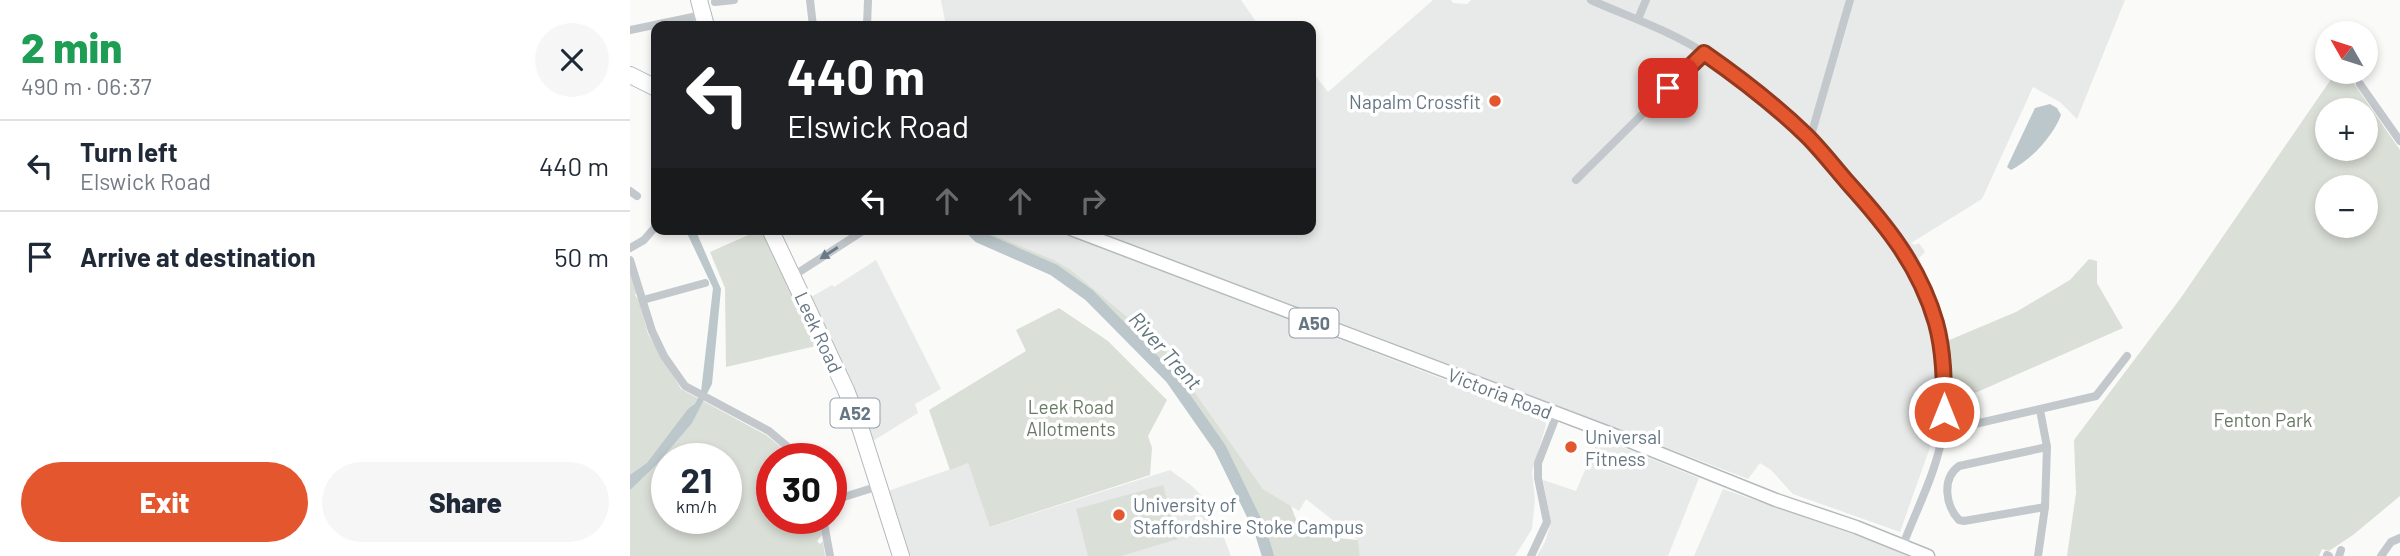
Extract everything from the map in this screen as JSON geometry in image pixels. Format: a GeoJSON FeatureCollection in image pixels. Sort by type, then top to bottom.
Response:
{"type":"FeatureCollection","features":[{"type":"Feature","properties":{"kind":"highway"},"geometry":{"type":"LineString","coordinates":[[630,74],[651,77]]}},
{"type":"Feature","properties":{"kind":"highway"},"geometry":{"type":"LineString","coordinates":[[630,74],[651,85]]}},
{"type":"Feature","properties":{"kind":"highway","name":"Leek Road"},"geometry":{"type":"LineString","coordinates":[[773,235],[846,390],[901,556]]}},
{"type":"Feature","properties":{"kind":"main road","name":"Victoria Road"},"geometry":{"type":"LineString","coordinates":[[1087,235],[1928,556]]}},
{"type":"Feature","properties":{"kind":"street"},"geometry":{"type":"LineString","coordinates":[[666,21],[709,10],[734,0]]}},
{"type":"Feature","properties":{"kind":"street"},"geometry":{"type":"LineString","coordinates":[[810,0],[812,21]]}},
{"type":"Feature","properties":{"kind":"street"},"geometry":{"type":"LineString","coordinates":[[867,21],[868,0]]}},
{"type":"Feature","properties":{"kind":"street"},"geometry":{"type":"LineString","coordinates":[[1591,0],[1638,19],[1704,53],[1741,79],[1810,139],[1884,224],[1908,256],[1929,302],[1939,335],[1944,385],[1942,432],[1936,458],[1903,545]]}},
{"type":"Feature","properties":{"kind":"street"},"geometry":{"type":"LineString","coordinates":[[1638,19],[1646,0]]}},
{"type":"Feature","properties":{"kind":"street"},"geometry":{"type":"LineString","coordinates":[[1810,139],[1850,0]]}},
{"type":"Feature","properties":{"kind":"street"},"geometry":{"type":"LineString","coordinates":[[630,30],[651,25]]}},
{"type":"Feature","properties":{"kind":"street"},"geometry":{"type":"LineString","coordinates":[[1576,180],[1704,53]]}},
{"type":"Feature","properties":{"kind":"street"},"geometry":{"type":"LineString","coordinates":[[2360,84],[2400,141]]}},
{"type":"Feature","properties":{"kind":"street"},"geometry":{"type":"LineString","coordinates":[[630,248],[645,240],[651,232]]}},
{"type":"Feature","properties":{"kind":"street"},"geometry":{"type":"LineString","coordinates":[[793,276],[857,235]]}},
{"type":"Feature","properties":{"kind":"street"},"geometry":{"type":"LineString","coordinates":[[630,260],[652,331],[664,356],[685,386],[769,431],[783,443]]}},
{"type":"Feature","properties":{"kind":"street"},"geometry":{"type":"LineString","coordinates":[[643,300],[705,283]]}},
{"type":"Feature","properties":{"kind":"street"},"geometry":{"type":"LineString","coordinates":[[1949,430],[2096,397],[2127,356]]}},
{"type":"Feature","properties":{"kind":"street"},"geometry":{"type":"LineString","coordinates":[[2038,556],[2045,507],[2047,447],[2040,410]]}},
{"type":"Feature","properties":{"kind":"street"},"geometry":{"type":"LineString","coordinates":[[1531,556],[1547,522],[1538,478],[1538,463],[1556,414]]}},
{"type":"Feature","properties":{"kind":"street"},"geometry":{"type":"LineString","coordinates":[[2045,507],[1964,522],[1959,520],[1950,508],[1947,481],[1952,471],[1959,466],[2047,447]]}},
{"type":"Feature","properties":{"kind":"street"},"geometry":{"type":"LineString","coordinates":[[847,497],[879,486]]}},
{"type":"Feature","properties":{"kind":"street"},"geometry":{"type":"LineString","coordinates":[[827,534],[830,556]]}},
{"type":"Feature","properties":{"kind":"street"},"geometry":{"type":"LineString","coordinates":[[2381,556],[2391,542],[2400,538]]}},
{"type":"Feature","properties":{"kind":"shaded area"},"geometry":{"type":"Polygon","coordinates":[[[941,0],[1241,0],[1256,21],[945,21],[941,0]]]}},
{"type":"Feature","properties":{"kind":"shaded area"},"geometry":{"type":"Polygon","coordinates":[[[1433,0],[1451,0],[1453,3],[1467,4],[1471,0],[2125,0],[2077,119],[2060,102],[2033,87],[1982,199],[1911,243],[1919,243],[1925,252],[1919,258],[1940,308],[1949,351],[1935,357],[1933,433],[1900,532],[1793,494],[1771,470],[1760,463],[1748,479],[1163,258],[1109,235],[1316,235],[1316,76],[1328,92],[1433,0]]]}},
{"type":"Feature","properties":{"kind":"shaded area"},"geometry":{"type":"Polygon","coordinates":[[[2050,104],[2057,108],[2061,115],[2053,131],[2034,154],[2011,170],[2007,167],[2035,108],[2050,104]]]}},
{"type":"Feature","properties":{"kind":"shaded area"},"geometry":{"type":"Polygon","coordinates":[[[688,235],[698,235],[721,289],[712,384],[692,423],[675,443],[662,443],[688,409],[695,404],[701,392],[713,288],[688,235]]]}},
{"type":"Feature","properties":{"kind":"shaded area"},"geometry":{"type":"Polygon","coordinates":[[[994,235],[1068,235],[1544,418],[1546,425],[1532,472],[1535,499],[1532,529],[1515,556],[1360,556],[1358,540],[1306,499],[1299,511],[1263,489],[1162,346],[1071,270],[994,235]]]}},
{"type":"Feature","properties":{"kind":"shaded area"},"geometry":{"type":"Polygon","coordinates":[[[876,260],[941,389],[915,404],[918,413],[873,441],[811,297],[832,285],[834,287],[876,260]]]}},
{"type":"Feature","properties":{"kind":"shaded area"},"geometry":{"type":"Polygon","coordinates":[[[1599,438],[1699,478],[1668,556],[1537,556],[1551,523],[1543,480],[1576,491],[1599,438]]]}},
{"type":"Feature","properties":{"kind":"shaded area"},"geometry":{"type":"Polygon","coordinates":[[[651,458],[651,470],[630,490],[630,475],[651,458]]]}},
{"type":"Feature","properties":{"kind":"shaded area","name":"University of Staffordshire Stoke Campus"},"geometry":{"type":"Polygon","coordinates":[[[968,463],[991,527],[1170,470],[1201,495],[1219,525],[1231,556],[908,556],[888,491],[968,463]]]}},
{"type":"Feature","properties":{"kind":"shaded area"},"geometry":{"type":"Polygon","coordinates":[[[1723,489],[1870,540],[1908,556],[1694,556],[1723,489]]]}},
{"type":"Feature","properties":{"kind":"green space","name":"Fenton Park"},"geometry":{"type":"Polygon","coordinates":[[[2328,84],[2354,84],[2364,98],[2318,98],[2328,84]]]}},
{"type":"Feature","properties":{"kind":"green space","name":"Fenton Park"},"geometry":{"type":"Polygon","coordinates":[[[2315,103],[2315,161],[2378,161],[2378,118],[2400,150],[2400,496],[2353,535],[2329,551],[2322,549],[2319,556],[2067,556],[2076,493],[2074,440],[2180,299],[2315,103]]]}},
{"type":"Feature","properties":{"kind":"green space"},"geometry":{"type":"Polygon","coordinates":[[[748,235],[765,235],[816,346],[726,367],[725,288],[710,252],[748,235]]]}},
{"type":"Feature","properties":{"kind":"green space"},"geometry":{"type":"Polygon","coordinates":[[[986,235],[994,235],[1071,270],[1162,346],[1263,489],[1291,506],[1304,532],[1315,536],[1358,540],[1360,556],[1274,556],[1236,475],[1214,436],[1190,400],[1134,332],[1065,274],[986,235]]]}},
{"type":"Feature","properties":{"kind":"green space"},"geometry":{"type":"Polygon","coordinates":[[[2089,259],[2097,261],[2097,283],[2123,328],[1950,404],[1947,341],[2016,312],[2070,280],[2089,259]]]}},
{"type":"Feature","properties":{"kind":"green space"},"geometry":{"type":"Polygon","coordinates":[[[630,269],[635,295],[648,334],[681,389],[776,443],[756,443],[756,534],[822,534],[817,541],[820,544],[823,541],[825,556],[630,556],[630,269]]]}},
{"type":"Feature","properties":{"kind":"green space","name":"Leek Road Allotments"},"geometry":{"type":"Polygon","coordinates":[[[1059,308],[1108,341],[1167,400],[1148,436],[1152,448],[1150,475],[990,527],[968,463],[950,470],[929,410],[1026,351],[1016,330],[1059,308]]]}},
{"type":"Feature","properties":{"kind":"green space"},"geometry":{"type":"Polygon","coordinates":[[[1163,485],[1178,539],[1121,556],[1088,556],[1076,509],[1163,485]]]}},
{"type":"Feature","properties":{"kind":"waterway","name":"River Trent"},"geometry":{"type":"LineString","coordinates":[[977,235],[1054,270],[1089,295],[1171,378],[1220,448],[1260,530],[1268,556]]}},
{"type":"Feature","properties":{"kind":"place","name":"Napalm Crossfit"},"geometry":{"type":"Point","coordinates":[1495,101]}},
{"type":"Feature","properties":{"kind":"place","name":"Universal Fitness"},"geometry":{"type":"Point","coordinates":[1571,447]}},
{"type":"Feature","properties":{"kind":"place","name":"University of Staffordshire Stoke Campus"},"geometry":{"type":"Point","coordinates":[1119,515]}},
{"type":"Feature","properties":{"kind":"route"},"geometry":{"type":"LineString","coordinates":[[1668,88],[1704,53],[1741,79],[1810,139],[1884,224],[1908,256],[1936,323],[1941,346],[1944,412]]}}]}
